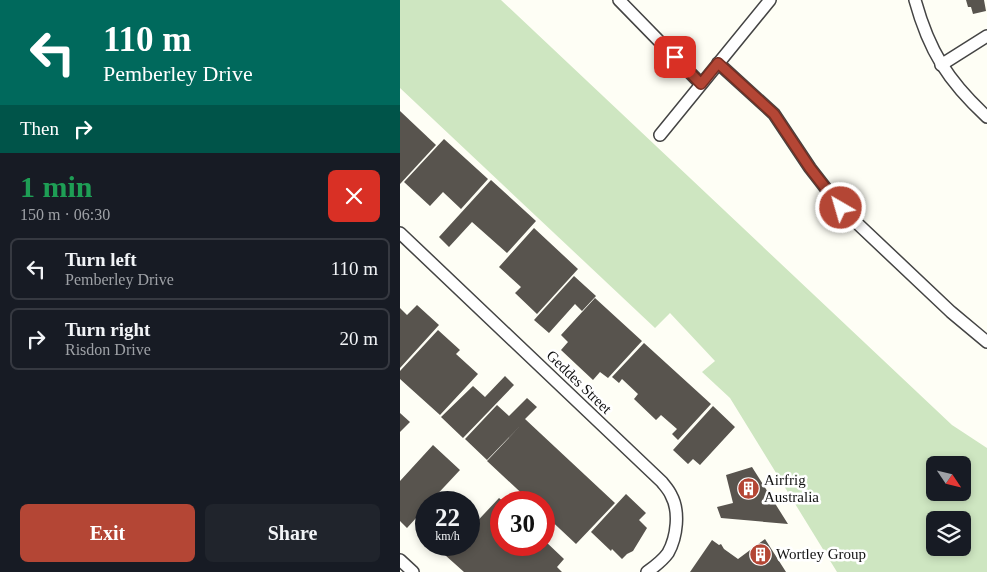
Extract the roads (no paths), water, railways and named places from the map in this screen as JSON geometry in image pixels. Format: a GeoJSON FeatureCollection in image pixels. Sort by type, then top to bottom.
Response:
{"type":"FeatureCollection","features":[{"type":"Feature","properties":{"kind":"street"},"geometry":{"type":"LineString","coordinates":[[619,0],[701,84]]}},
{"type":"Feature","properties":{"kind":"street"},"geometry":{"type":"LineString","coordinates":[[660,135],[770,0]]}},
{"type":"Feature","properties":{"kind":"street"},"geometry":{"type":"LineString","coordinates":[[915,0],[922,24],[940,65],[965,97],[987,117]]}},
{"type":"Feature","properties":{"kind":"street"},"geometry":{"type":"LineString","coordinates":[[940,65],[987,36]]}},
{"type":"Feature","properties":{"kind":"street"},"geometry":{"type":"LineString","coordinates":[[718,63],[774,114],[810,168],[841,208],[951,312],[987,342]]}},
{"type":"Feature","properties":{"kind":"street","name":"Geddes Street"},"geometry":{"type":"LineString","coordinates":[[400,233],[662,482],[672,495],[676,512],[676,530],[668,553],[647,572]]}},
{"type":"Feature","properties":{"kind":"street"},"geometry":{"type":"LineString","coordinates":[[400,560],[413,572]]}},
{"type":"Feature","properties":{"kind":"place","name":"Airfrig Australia"},"geometry":{"type":"Point","coordinates":[748,489]}},
{"type":"Feature","properties":{"kind":"place","name":"Wortley Group"},"geometry":{"type":"Point","coordinates":[760,554]}}]}
